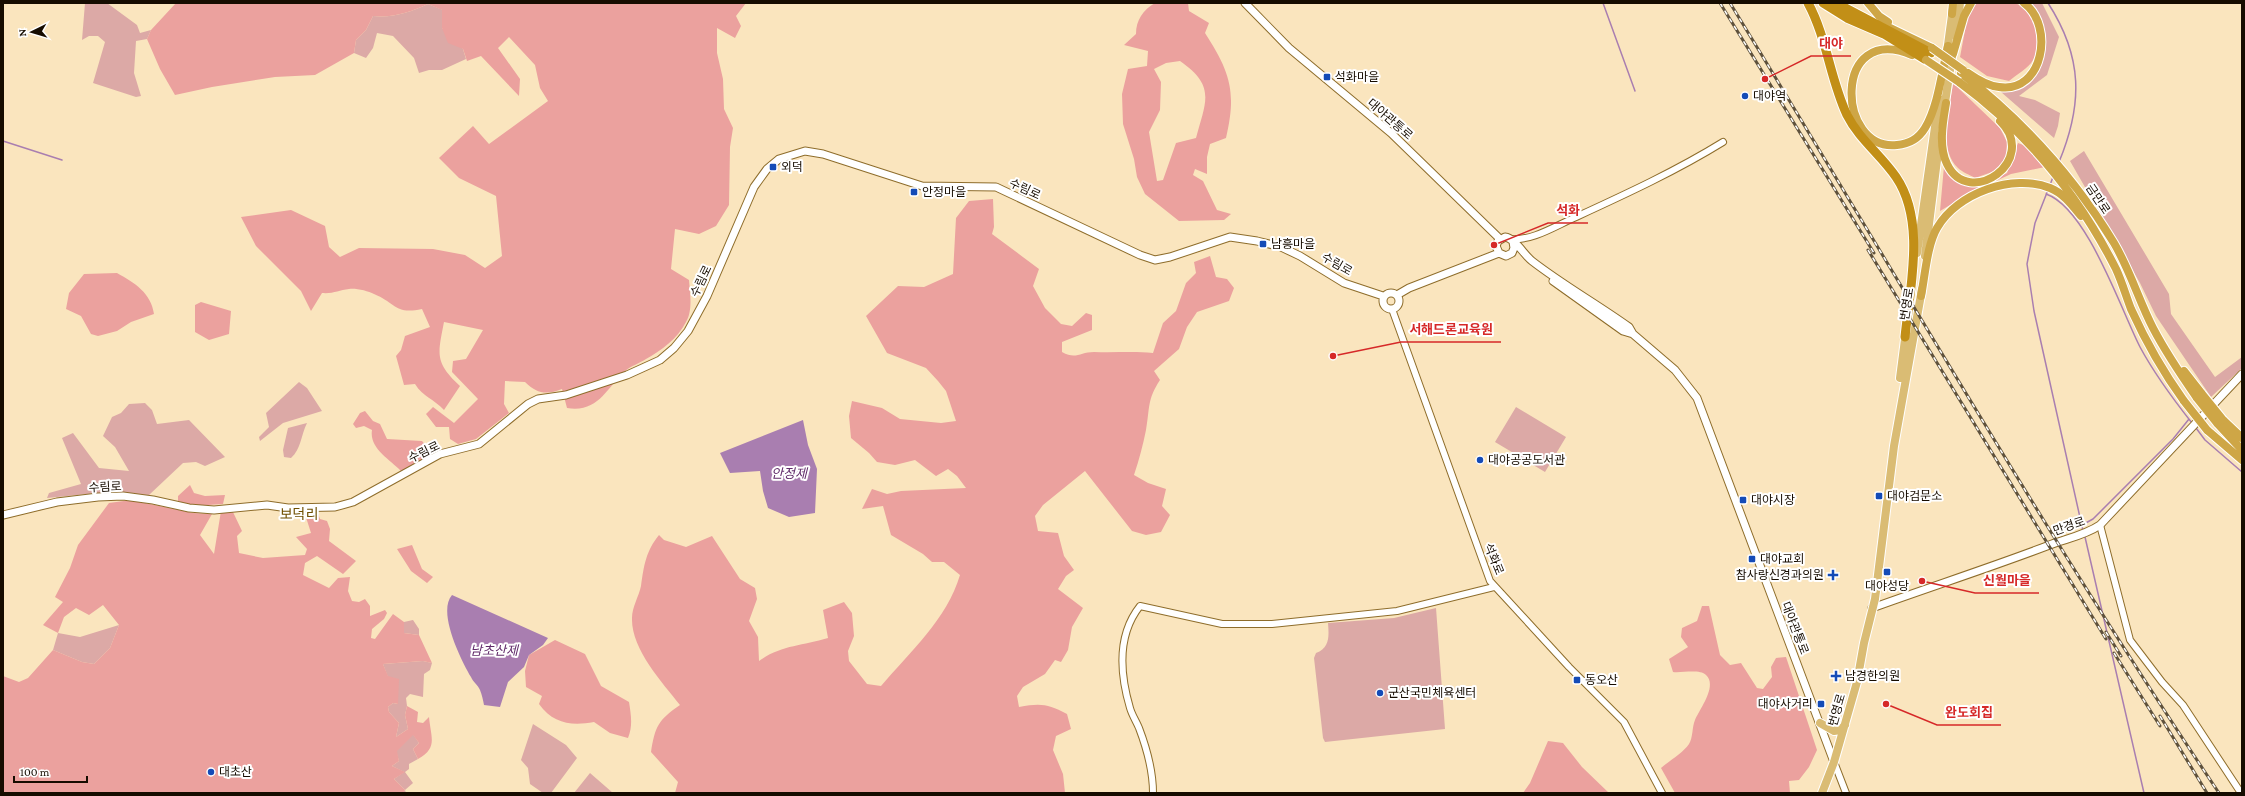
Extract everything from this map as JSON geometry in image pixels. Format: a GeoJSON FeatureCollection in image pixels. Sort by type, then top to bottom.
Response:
{"type":"FeatureCollection","features":[{"type":"Feature","properties":{"kind":"highway"},"geometry":{"type":"LineString","coordinates":[[1808,3],[1821,30],[1835,82],[1848,116],[1859,134],[1896,176],[1904,190],[1911,210],[1914,239],[1905,337]]}},
{"type":"Feature","properties":{"kind":"highway"},"geometry":{"type":"LineString","coordinates":[[1823,3],[1847,18],[1929,54]]}},
{"type":"Feature","properties":{"kind":"highway"},"geometry":{"type":"LineString","coordinates":[[1836,3],[1929,54]]}},
{"type":"Feature","properties":{"kind":"highway"},"geometry":{"type":"LineString","coordinates":[[1868,3],[1879,16],[1913,37],[1929,54]]}},
{"type":"Feature","properties":{"kind":"highway"},"geometry":{"type":"LineString","coordinates":[[1952,14],[1953,3]]}},
{"type":"Feature","properties":{"kind":"highway"},"geometry":{"type":"LineString","coordinates":[[1953,54],[1964,16],[1971,3]]}},
{"type":"Feature","properties":{"kind":"highway"},"geometry":{"type":"LineString","coordinates":[[1962,71],[1983,82],[2001,88],[2017,84],[2027,78],[2034,70],[2043,46],[2041,30],[2036,17],[2024,3]]}},
{"type":"Feature","properties":{"kind":"highway"},"geometry":{"type":"LineString","coordinates":[[1855,13],[1913,37]]}},
{"type":"Feature","properties":{"kind":"highway"},"geometry":{"type":"LineString","coordinates":[[1929,54],[1887,48],[1871,52],[1858,66],[1851,86],[1852,106],[1862,127],[1875,140],[1882,144],[1897,145],[1909,142],[1921,134],[1930,119],[1948,46]]}},
{"type":"Feature","properties":{"kind":"highway","name":"금만로"},"geometry":{"type":"LineString","coordinates":[[1929,54],[1962,71],[2035,140],[2114,244],[2153,328],[2220,422]]}},
{"type":"Feature","properties":{"kind":"highway","name":"금만로"},"geometry":{"type":"LineString","coordinates":[[1929,54],[1959,82],[2035,140]]}},
{"type":"Feature","properties":{"kind":"highway"},"geometry":{"type":"LineString","coordinates":[[1946,103],[1943,151],[1946,164],[1961,178],[1973,182],[1982,182],[1997,176],[2003,171],[2011,152],[2006,128],[1959,82]]}},
{"type":"Feature","properties":{"kind":"highway"},"geometry":{"type":"LineString","coordinates":[[1921,296],[1933,238],[1945,216],[1956,207],[1985,191],[2013,182],[2025,182],[2075,193]]}},
{"type":"Feature","properties":{"kind":"highway","name":"금만로"},"geometry":{"type":"LineString","coordinates":[[2075,193],[2109,256],[2145,339],[2165,376],[2207,430],[2242,460]]}},
{"type":"Feature","properties":{"kind":"highway"},"geometry":{"type":"LineString","coordinates":[[2220,422],[2241,437]]}},
{"type":"Feature","properties":{"kind":"highway"},"geometry":{"type":"LineString","coordinates":[[2220,422],[2242,450]]}},
{"type":"Feature","properties":{"kind":"main road","name":"대야관통로"},"geometry":{"type":"LineString","coordinates":[[1245,3],[1289,48],[1391,133],[1500,239]]}},
{"type":"Feature","properties":{"kind":"main road","name":"번영로"},"geometry":{"type":"LineString","coordinates":[[1872,608],[1875,599],[1894,446],[1921,296],[1933,183],[1960,3]]}},
{"type":"Feature","properties":{"kind":"main road","name":"번영로"},"geometry":{"type":"LineString","coordinates":[[1822,793],[1834,762],[1857,682],[1872,608],[1889,450],[1952,14]]}},
{"type":"Feature","properties":{"kind":"main road","name":"수림로"},"geometry":{"type":"LineString","coordinates":[[3,515],[57,502],[103,496],[123,496],[154,500],[189,508],[214,510],[267,505],[288,508],[335,507],[353,502],[440,454],[479,444],[528,404],[538,399],[572,393],[627,375],[660,360],[674,348],[688,331],[707,296],[754,187],[767,169],[779,159],[805,151],[823,154],[922,186],[996,187],[1140,255],[1155,260],[1170,257],[1230,237],[1266,242],[1300,256],[1344,283],[1383,296],[1389,292],[1397,295],[1409,288],[1499,253]]}},
{"type":"Feature","properties":{"kind":"main road"},"geometry":{"type":"LineString","coordinates":[[1505,237],[1513,242],[1514,248],[1509,255],[1499,253],[1496,246],[1500,239],[1505,237]]}},
{"type":"Feature","properties":{"kind":"main road","name":"대야관통로"},"geometry":{"type":"LineString","coordinates":[[1513,242],[1525,255],[1551,275],[1575,289],[1629,327],[1633,334],[1675,370],[1697,398],[1834,762]]}},
{"type":"Feature","properties":{"kind":"main road","name":"대야관통로"},"geometry":{"type":"LineString","coordinates":[[1509,255],[1523,258],[1623,332],[1633,334]]}},
{"type":"Feature","properties":{"kind":"main road"},"geometry":{"type":"LineString","coordinates":[[1383,296],[1384,306],[1392,309],[1399,302],[1397,295]]}},
{"type":"Feature","properties":{"kind":"main road","name":"만경로"},"geometry":{"type":"LineString","coordinates":[[1872,608],[2089,533],[2100,525],[2242,374]]}},
{"type":"Feature","properties":{"kind":"main road"},"geometry":{"type":"LineString","coordinates":[[1820,723],[1834,731],[1840,730],[1845,725]]}},
{"type":"Feature","properties":{"kind":"street"},"geometry":{"type":"LineString","coordinates":[[1513,242],[1664,180],[1724,144]]}},
{"type":"Feature","properties":{"kind":"street","name":"석화로"},"geometry":{"type":"LineString","coordinates":[[1392,309],[1483,566],[1494,588],[1624,722],[1662,793]]}},
{"type":"Feature","properties":{"kind":"street"},"geometry":{"type":"LineString","coordinates":[[2100,525],[2130,640],[2162,682],[2183,705],[2241,793]]}},
{"type":"Feature","properties":{"kind":"street"},"geometry":{"type":"LineString","coordinates":[[1153,793],[1153,773],[1138,727],[1130,708],[1122,666],[1126,629],[1131,617],[1140,606],[1222,624],[1253,624],[1397,611],[1494,588]]}},
{"type":"Feature","properties":{"kind":"street","name":"대야관통로"},"geometry":{"type":"LineString","coordinates":[[1834,762],[1846,793]]}},
{"type":"Feature","properties":{"kind":"shaded area"},"geometry":{"type":"Polygon","coordinates":[[[85,3],[107,3],[137,25],[140,33],[151,30],[147,39],[136,41],[134,73],[141,96],[136,97],[93,83],[105,42],[98,36],[89,36],[82,40],[85,3]]]}},
{"type":"Feature","properties":{"kind":"shaded area"},"geometry":{"type":"Polygon","coordinates":[[[176,3],[746,3],[736,16],[741,26],[735,38],[717,28],[717,53],[723,79],[724,109],[733,128],[730,147],[729,205],[716,226],[699,234],[675,229],[671,269],[689,280],[690,290],[690,312],[683,328],[674,339],[663,348],[625,371],[600,398],[586,407],[578,409],[567,408],[562,389],[547,393],[534,389],[525,382],[505,381],[504,404],[509,413],[476,439],[458,444],[450,439],[449,427],[436,427],[426,414],[433,407],[454,423],[478,399],[452,372],[453,361],[466,359],[483,330],[444,322],[440,342],[440,357],[446,370],[460,386],[444,410],[425,395],[415,384],[404,385],[396,356],[401,350],[405,336],[430,327],[422,309],[401,309],[381,297],[362,290],[352,289],[322,293],[311,311],[301,291],[256,246],[241,217],[291,210],[325,226],[329,247],[340,257],[359,248],[433,249],[465,255],[485,268],[502,256],[496,196],[459,178],[439,158],[473,126],[489,144],[548,101],[540,88],[535,65],[509,37],[498,48],[520,79],[519,96],[481,56],[467,61],[463,49],[448,43],[442,28],[442,10],[428,4],[402,14],[373,16],[366,30],[356,40],[354,53],[315,75],[275,77],[212,87],[175,95],[160,69],[147,39],[151,30],[176,3]]]}},
{"type":"Feature","properties":{"kind":"shaded area"},"geometry":{"type":"Polygon","coordinates":[[[1155,3],[1188,3],[1189,11],[1209,23],[1205,33],[1226,71],[1231,94],[1231,107],[1226,138],[1210,144],[1207,157],[1207,174],[1195,169],[1193,175],[1203,181],[1217,210],[1231,214],[1224,220],[1179,221],[1145,194],[1137,177],[1134,159],[1123,124],[1122,94],[1128,69],[1147,66],[1148,51],[1124,45],[1136,34],[1137,24],[1141,16],[1155,3]],[[1180,61],[1166,63],[1154,69],[1161,82],[1160,110],[1149,132],[1157,181],[1163,180],[1176,143],[1196,138],[1203,114],[1205,95],[1204,87],[1199,78],[1180,61]]]}},
{"type":"Feature","properties":{"kind":"shaded area"},"geometry":{"type":"Polygon","coordinates":[[[1977,3],[2015,3],[2028,13],[2036,28],[2038,44],[2033,60],[2025,69],[2009,81],[1987,76],[1960,57],[1969,9],[1977,3]]]}},
{"type":"Feature","properties":{"kind":"shaded area"},"geometry":{"type":"Polygon","coordinates":[[[2030,3],[2042,3],[2059,37],[2047,75],[2019,96],[2035,100],[2060,113],[2054,138],[2001,92],[2021,87],[2039,69],[2046,37],[2039,15],[2030,3]]]}},
{"type":"Feature","properties":{"kind":"shaded area"},"geometry":{"type":"Polygon","coordinates":[[[428,4],[443,10],[442,28],[463,49],[466,59],[442,70],[429,70],[419,73],[414,58],[393,36],[377,33],[373,48],[366,58],[354,53],[356,40],[366,30],[373,16],[402,14],[428,4]]]}},
{"type":"Feature","properties":{"kind":"shaded area"},"geometry":{"type":"Polygon","coordinates":[[[1953,83],[2000,128],[2007,142],[2006,157],[1995,171],[1975,178],[1958,168],[1952,160],[1948,150],[1946,127],[1953,83]]]}},
{"type":"Feature","properties":{"kind":"shaded area"},"geometry":{"type":"Polygon","coordinates":[[[2018,143],[2026,146],[2045,167],[2011,174],[1972,192],[1940,211],[1944,166],[1960,184],[1985,184],[2007,173],[2018,143]]]}},
{"type":"Feature","properties":{"kind":"shaded area"},"geometry":{"type":"Polygon","coordinates":[[[2084,151],[2169,294],[2171,314],[2215,377],[2242,357],[2242,368],[2211,397],[2156,316],[2140,283],[2070,161],[2084,151]]]}},
{"type":"Feature","properties":{"kind":"shaded area"},"geometry":{"type":"Polygon","coordinates":[[[993,199],[994,227],[992,234],[1039,269],[1033,286],[1045,308],[1061,324],[1072,326],[1086,313],[1092,315],[1092,330],[1062,342],[1062,352],[1067,354],[1075,356],[1089,352],[1153,353],[1163,323],[1176,311],[1186,283],[1196,273],[1194,262],[1210,256],[1216,277],[1227,279],[1234,288],[1229,301],[1197,312],[1187,327],[1179,349],[1154,371],[1160,380],[1151,399],[1145,436],[1134,475],[1148,483],[1166,489],[1162,506],[1170,515],[1161,532],[1146,535],[1132,531],[1085,471],[1043,505],[1035,516],[1038,531],[1058,533],[1064,556],[1074,570],[1066,576],[1058,589],[1083,608],[1072,627],[1068,650],[1061,662],[1055,660],[1045,674],[1023,687],[1017,696],[1019,707],[1044,705],[1055,708],[1067,714],[1071,729],[1056,736],[1053,750],[1063,774],[1065,793],[675,793],[678,782],[651,752],[656,730],[662,720],[680,705],[657,676],[642,653],[633,630],[632,618],[633,610],[641,586],[646,559],[651,547],[659,535],[664,540],[686,547],[712,536],[740,579],[755,588],[757,599],[749,621],[758,637],[759,661],[775,652],[792,646],[828,638],[823,610],[844,602],[852,613],[854,636],[848,651],[849,661],[867,684],[881,686],[915,648],[946,606],[960,575],[944,562],[932,562],[923,554],[891,535],[883,506],[862,509],[872,489],[887,494],[901,491],[966,488],[957,476],[948,469],[936,476],[915,460],[895,465],[877,462],[851,438],[849,416],[852,401],[882,408],[900,419],[941,423],[956,421],[946,391],[938,381],[926,368],[887,353],[866,316],[898,286],[924,287],[953,274],[956,218],[969,201],[993,199]]]}},
{"type":"Feature","properties":{"kind":"shaded area"},"geometry":{"type":"Polygon","coordinates":[[[117,273],[136,285],[146,294],[154,314],[131,322],[117,331],[98,336],[91,334],[81,316],[66,309],[69,293],[84,274],[117,273]]]}},
{"type":"Feature","properties":{"kind":"shaded area"},"geometry":{"type":"Polygon","coordinates":[[[201,302],[231,311],[229,334],[209,340],[195,332],[195,305],[201,302]]]}},
{"type":"Feature","properties":{"kind":"shaded area"},"geometry":{"type":"Polygon","coordinates":[[[299,382],[307,388],[322,411],[283,423],[260,441],[259,437],[269,427],[266,413],[299,382]]]}},
{"type":"Feature","properties":{"kind":"shaded area"},"geometry":{"type":"Polygon","coordinates":[[[145,403],[152,410],[157,424],[189,420],[225,457],[205,466],[196,462],[183,463],[149,495],[97,493],[47,498],[49,493],[81,484],[62,438],[73,433],[99,468],[129,471],[115,447],[103,436],[112,417],[121,413],[129,404],[145,403]]]}},
{"type":"Feature","properties":{"kind":"shaded area"},"geometry":{"type":"Polygon","coordinates":[[[1516,407],[1566,437],[1545,472],[1495,442],[1516,407]]]}},
{"type":"Feature","properties":{"kind":"shaded area"},"geometry":{"type":"Polygon","coordinates":[[[365,411],[373,421],[380,424],[387,439],[422,441],[433,454],[401,471],[377,448],[372,436],[372,430],[364,426],[356,428],[353,424],[360,413],[365,411]]]}},
{"type":"Feature","properties":{"kind":"shaded area"},"geometry":{"type":"Polygon","coordinates":[[[307,423],[297,450],[291,458],[284,457],[283,450],[288,428],[307,423]]]}},
{"type":"Feature","properties":{"kind":"shaded area"},"geometry":{"type":"Polygon","coordinates":[[[190,485],[194,493],[205,496],[225,495],[223,504],[193,506],[178,501],[178,496],[190,485]]]}},
{"type":"Feature","properties":{"kind":"shaded area"},"geometry":{"type":"Polygon","coordinates":[[[131,500],[193,513],[212,514],[200,535],[214,554],[221,511],[232,510],[242,531],[237,536],[239,553],[263,558],[305,555],[307,549],[296,537],[311,533],[304,511],[317,511],[320,519],[327,521],[330,529],[329,541],[356,561],[343,574],[317,556],[305,563],[303,575],[329,588],[338,578],[350,577],[348,591],[352,601],[359,602],[365,599],[370,606],[370,616],[385,610],[387,613],[384,619],[372,629],[371,638],[375,639],[393,614],[404,622],[404,633],[419,635],[432,663],[423,661],[383,664],[388,676],[399,679],[398,704],[393,703],[388,707],[389,712],[399,723],[396,737],[408,729],[405,715],[407,706],[418,712],[417,722],[423,723],[429,717],[432,742],[428,751],[418,759],[413,749],[419,743],[413,735],[397,751],[399,761],[392,766],[405,772],[394,779],[405,790],[403,793],[3,793],[3,676],[19,682],[28,678],[53,650],[82,662],[94,664],[110,648],[119,625],[103,605],[89,615],[76,608],[64,617],[58,633],[43,625],[63,602],[55,597],[70,568],[78,545],[109,503],[131,500]]]}},
{"type":"Feature","properties":{"kind":"shaded area"},"geometry":{"type":"Polygon","coordinates":[[[412,545],[422,569],[433,577],[427,583],[411,571],[397,549],[412,545]]]}},
{"type":"Feature","properties":{"kind":"shaded area"},"geometry":{"type":"Polygon","coordinates":[[[1702,606],[1709,606],[1720,655],[1730,665],[1741,663],[1757,688],[1763,689],[1772,677],[1771,667],[1776,658],[1786,657],[1817,750],[1809,767],[1799,780],[1789,781],[1790,793],[1675,793],[1661,768],[1680,754],[1689,744],[1695,720],[1709,691],[1710,685],[1706,675],[1700,672],[1673,672],[1669,659],[1688,647],[1681,637],[1682,628],[1697,621],[1702,606]]]}},
{"type":"Feature","properties":{"kind":"shaded area","name":"군산국민체육센터"},"geometry":{"type":"Polygon","coordinates":[[[1436,608],[1445,729],[1325,742],[1323,738],[1314,658],[1316,653],[1324,648],[1328,641],[1328,623],[1394,618],[1436,608]]]}},
{"type":"Feature","properties":{"kind":"shaded area"},"geometry":{"type":"Polygon","coordinates":[[[413,620],[419,629],[419,635],[404,633],[404,622],[413,620]]]}},
{"type":"Feature","properties":{"kind":"shaded area"},"geometry":{"type":"Polygon","coordinates":[[[119,625],[110,648],[94,664],[82,662],[53,650],[58,633],[80,637],[119,625]]]}},
{"type":"Feature","properties":{"kind":"shaded area"},"geometry":{"type":"Polygon","coordinates":[[[555,640],[585,654],[601,686],[629,702],[631,725],[628,738],[610,733],[594,722],[578,724],[557,720],[544,711],[539,704],[542,696],[526,687],[525,671],[529,655],[555,640]]]}},
{"type":"Feature","properties":{"kind":"shaded area"},"geometry":{"type":"Polygon","coordinates":[[[423,661],[432,663],[430,670],[424,674],[423,697],[410,694],[406,698],[407,706],[405,715],[408,729],[396,737],[399,723],[389,712],[388,707],[393,703],[398,704],[383,664],[423,661]]]}},
{"type":"Feature","properties":{"kind":"shaded area"},"geometry":{"type":"Polygon","coordinates":[[[533,724],[566,745],[577,758],[551,793],[543,793],[530,784],[528,768],[521,760],[533,724]]]}},
{"type":"Feature","properties":{"kind":"shaded area"},"geometry":{"type":"Polygon","coordinates":[[[413,734],[419,743],[413,749],[418,759],[409,764],[409,769],[405,772],[413,783],[405,790],[394,779],[404,772],[392,766],[399,761],[396,751],[413,734]]]}},
{"type":"Feature","properties":{"kind":"shaded area"},"geometry":{"type":"Polygon","coordinates":[[[1548,741],[1563,743],[1582,767],[1609,793],[1523,793],[1530,783],[1548,741]]]}},
{"type":"Feature","properties":{"kind":"shaded area"},"geometry":{"type":"Polygon","coordinates":[[[590,773],[613,793],[574,793],[590,773]]]}},
{"type":"Feature","properties":{"kind":"water","name":"안정제"},"geometry":{"type":"Polygon","coordinates":[[[803,420],[808,445],[817,469],[815,513],[789,517],[768,508],[763,491],[760,471],[730,473],[720,453],[803,420]]]}},
{"type":"Feature","properties":{"kind":"water","name":"남초산제"},"geometry":{"type":"Polygon","coordinates":[[[452,595],[548,638],[543,645],[529,655],[524,667],[508,682],[500,707],[484,705],[480,690],[472,679],[457,648],[452,636],[447,613],[448,603],[452,595]]]}},
{"type":"Feature","properties":{"kind":"waterway"},"geometry":{"type":"LineString","coordinates":[[1603,3],[1635,91]]}},
{"type":"Feature","properties":{"kind":"waterway"},"geometry":{"type":"LineString","coordinates":[[2048,3],[2060,23],[2068,42],[2076,81],[2072,120],[2067,141],[2059,162]]}},
{"type":"Feature","properties":{"kind":"waterway"},"geometry":{"type":"LineString","coordinates":[[3,141],[62,160]]}},
{"type":"Feature","properties":{"kind":"waterway"},"geometry":{"type":"LineString","coordinates":[[2050,185],[2053,177]]}},
{"type":"Feature","properties":{"kind":"waterway"},"geometry":{"type":"LineString","coordinates":[[2048,190],[2035,223],[2027,264],[2034,311],[2083,531]]}},
{"type":"Feature","properties":{"kind":"waterway"},"geometry":{"type":"LineString","coordinates":[[2046,194],[2061,203],[2075,219],[2089,239],[2113,286],[2140,347],[2164,386],[2192,423]]}},
{"type":"Feature","properties":{"kind":"waterway"},"geometry":{"type":"LineString","coordinates":[[2082,525],[2093,519],[2173,439],[2189,419]]}},
{"type":"Feature","properties":{"kind":"waterway"},"geometry":{"type":"LineString","coordinates":[[2196,428],[2205,440],[2242,472]]}},
{"type":"Feature","properties":{"kind":"waterway"},"geometry":{"type":"LineString","coordinates":[[2085,537],[2144,793]]}},
{"type":"Feature","properties":{"kind":"railway"},"geometry":{"type":"LineString","coordinates":[[1720,3],[1874,253]]}},
{"type":"Feature","properties":{"kind":"railway"},"geometry":{"type":"LineString","coordinates":[[1730,3],[2031,500],[2092,598],[2219,793]]}},
{"type":"Feature","properties":{"kind":"railway"},"geometry":{"type":"LineString","coordinates":[[1868,250],[2106,639]]}},
{"type":"Feature","properties":{"kind":"railway"},"geometry":{"type":"LineString","coordinates":[[2106,632],[2121,656]]}},
{"type":"Feature","properties":{"kind":"railway"},"geometry":{"type":"LineString","coordinates":[[2114,653],[2160,726]]}},
{"type":"Feature","properties":{"kind":"railway"},"geometry":{"type":"LineString","coordinates":[[2160,716],[2207,793]]}},
{"type":"Feature","properties":{"kind":"place","name":"석화마을"},"geometry":{"type":"Point","coordinates":[1327,77]}},
{"type":"Feature","properties":{"kind":"place","name":"대야"},"geometry":{"type":"Point","coordinates":[1765,79]}},
{"type":"Feature","properties":{"kind":"place","name":"대야역"},"geometry":{"type":"Point","coordinates":[1745,96]}},
{"type":"Feature","properties":{"kind":"place","name":"외덕"},"geometry":{"type":"Point","coordinates":[773,167]}},
{"type":"Feature","properties":{"kind":"place","name":"안정마을"},"geometry":{"type":"Point","coordinates":[914,192]}},
{"type":"Feature","properties":{"kind":"place","name":"남흥마을"},"geometry":{"type":"Point","coordinates":[1263,244]}},
{"type":"Feature","properties":{"kind":"place","name":"석화"},"geometry":{"type":"Point","coordinates":[1494,245]}},
{"type":"Feature","properties":{"kind":"place","name":"서해드론교육원"},"geometry":{"type":"Point","coordinates":[1333,356]}},
{"type":"Feature","properties":{"kind":"place","name":"대야공공도서관"},"geometry":{"type":"Point","coordinates":[1480,460]}},
{"type":"Feature","properties":{"kind":"place","name":"대야검문소"},"geometry":{"type":"Point","coordinates":[1879,496]}},
{"type":"Feature","properties":{"kind":"place","name":"대야시장"},"geometry":{"type":"Point","coordinates":[1743,500]}},
{"type":"Feature","properties":{"kind":"place","name":"대야교회"},"geometry":{"type":"Point","coordinates":[1752,559]}},
{"type":"Feature","properties":{"kind":"place","name":"대야성당"},"geometry":{"type":"Point","coordinates":[1887,572]}},
{"type":"Feature","properties":{"kind":"place","name":"참사랑신경과의원"},"geometry":{"type":"Point","coordinates":[1833,575]}},
{"type":"Feature","properties":{"kind":"place","name":"신월마을"},"geometry":{"type":"Point","coordinates":[1922,581]}},
{"type":"Feature","properties":{"kind":"place","name":"남경한의원"},"geometry":{"type":"Point","coordinates":[1836,676]}},
{"type":"Feature","properties":{"kind":"place","name":"동오산"},"geometry":{"type":"Point","coordinates":[1577,680]}},
{"type":"Feature","properties":{"kind":"place","name":"군산국민체육센터"},"geometry":{"type":"Point","coordinates":[1380,693]}},
{"type":"Feature","properties":{"kind":"place","name":"대야사거리"},"geometry":{"type":"Point","coordinates":[1821,704]}},
{"type":"Feature","properties":{"kind":"place","name":"완도회집"},"geometry":{"type":"Point","coordinates":[1886,704]}},
{"type":"Feature","properties":{"kind":"place","name":"대초산"},"geometry":{"type":"Point","coordinates":[211,772]}},
{"type":"Feature","properties":{"kind":"district","name":"보덕리"},"geometry":{"type":"Point","coordinates":[299,514]}}]}
